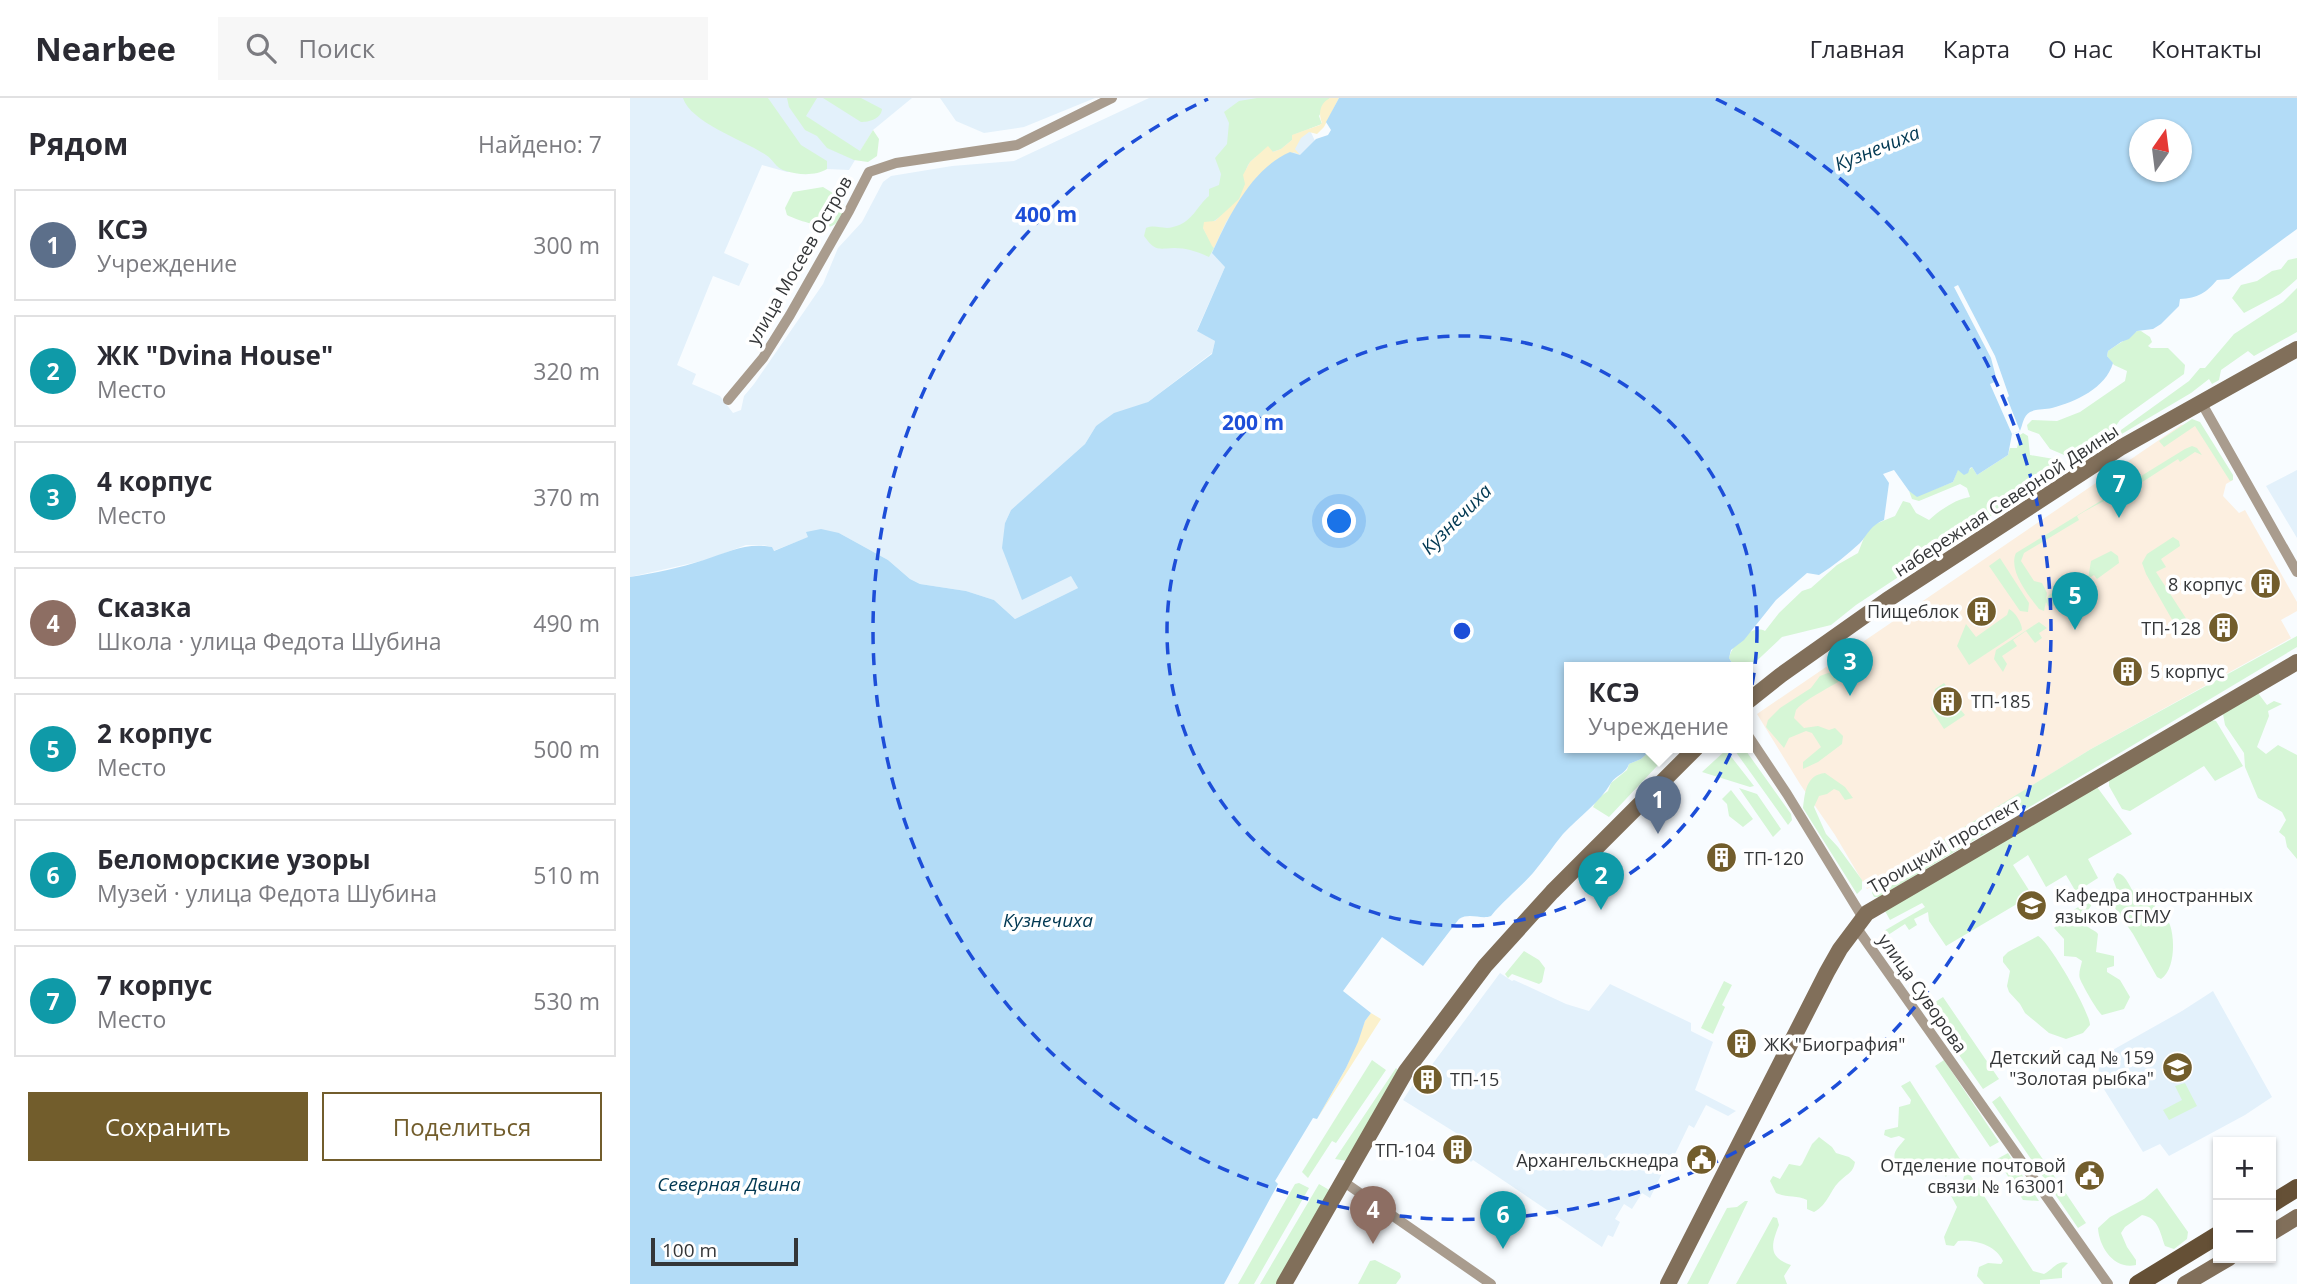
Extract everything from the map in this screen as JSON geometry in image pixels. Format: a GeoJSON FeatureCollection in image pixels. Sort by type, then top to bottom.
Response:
{"type":"FeatureCollection","features":[{"type":"Feature","properties":{"kind":"main road"},"geometry":{"type":"LineString","coordinates":[[2276,1201],[2297,1188]]}},
{"type":"Feature","properties":{"kind":"main road"},"geometry":{"type":"LineString","coordinates":[[2138,1284],[2213,1238]]}},
{"type":"Feature","properties":{"kind":"street","name":"улица Мосеев Остров"},"geometry":{"type":"LineString","coordinates":[[728,400],[763,358],[790,315],[869,172],[895,163],[1017,145],[1112,98]]}},
{"type":"Feature","properties":{"kind":"street","name":"набережная Северной Двины"},"geometry":{"type":"LineString","coordinates":[[1753,697],[1887,600],[2120,448],[2297,349]]}},
{"type":"Feature","properties":{"kind":"street"},"geometry":{"type":"LineString","coordinates":[[2201,402],[2297,572]]}},
{"type":"Feature","properties":{"kind":"street","name":"Троицкий проспект"},"geometry":{"type":"LineString","coordinates":[[1668,1284],[1827,972],[1859,922],[1875,906],[2297,662]]}},
{"type":"Feature","properties":{"kind":"street","name":"улица Суворова"},"geometry":{"type":"LineString","coordinates":[[1753,743],[1787,794],[1859,922],[2108,1284]]}},
{"type":"Feature","properties":{"kind":"street"},"geometry":{"type":"LineString","coordinates":[[1284,1284],[1406,1071],[1485,966],[1552,892],[1691,753]]}},
{"type":"Feature","properties":{"kind":"street"},"geometry":{"type":"LineString","coordinates":[[1344,1182],[1491,1284]]}},
{"type":"Feature","properties":{"kind":"street"},"geometry":{"type":"LineString","coordinates":[[2276,1230],[2297,1217]]}},
{"type":"Feature","properties":{"kind":"street"},"geometry":{"type":"LineString","coordinates":[[2185,1284],[2221,1263]]}},
{"type":"Feature","properties":{"kind":"shaded area"},"geometry":{"type":"Polygon","coordinates":[[[630,98],[912,98],[873,130],[849,170],[787,172],[762,165],[724,253],[749,264],[739,286],[713,276],[677,365],[696,374],[692,384],[720,396],[733,413],[741,410],[744,396],[823,284],[838,248],[862,222],[883,182],[891,176],[952,166],[1014,161],[1149,98],[1295,98],[1315,141],[1225,267],[1197,330],[1215,341],[1212,353],[1148,402],[1096,426],[1085,444],[1011,510],[1005,523],[1072,576],[1078,588],[1015,619],[994,600],[966,591],[920,584],[888,560],[839,533],[807,533],[809,537],[773,551],[772,547],[763,545],[746,545],[706,560],[630,577],[630,98]]]}},
{"type":"Feature","properties":{"kind":"shaded area"},"geometry":{"type":"Polygon","coordinates":[[[940,98],[1095,98],[1024,127],[984,133],[956,121],[940,98]]]}},
{"type":"Feature","properties":{"kind":"shaded area"},"geometry":{"type":"Polygon","coordinates":[[[2199,423],[2232,476],[2233,480],[2226,484],[2223,496],[2239,513],[2245,510],[2297,602],[2297,611],[2281,620],[2291,638],[2091,749],[1867,889],[1757,714],[2181,425],[2199,423]]]}},
{"type":"Feature","properties":{"kind":"shaded area"},"geometry":{"type":"Polygon","coordinates":[[[2297,470],[2297,538],[2266,486],[2297,470]]]}},
{"type":"Feature","properties":{"kind":"shaded area"},"geometry":{"type":"Polygon","coordinates":[[[1500,973],[1512,981],[1589,1011],[1610,984],[1691,1023],[1691,1031],[1713,1042],[1695,1090],[1736,1111],[1728,1116],[1706,1105],[1694,1128],[1689,1125],[1675,1154],[1672,1153],[1650,1198],[1642,1193],[1632,1209],[1624,1204],[1615,1219],[1620,1222],[1613,1237],[1608,1235],[1602,1247],[1473,1160],[1471,1162],[1461,1152],[1469,1141],[1403,1100],[1500,973]]]}},
{"type":"Feature","properties":{"kind":"shaded area","name":"Детский сад № 159 \"Золотая рыбка\""},"geometry":{"type":"Polygon","coordinates":[[[2213,991],[2272,1097],[2245,1115],[2169,1156],[2160,1144],[2143,1152],[2097,1078],[2102,1056],[2213,991]]]}},
{"type":"Feature","properties":{"kind":"green space"},"geometry":{"type":"Polygon","coordinates":[[[683,98],[768,98],[801,145],[827,161],[827,169],[807,174],[782,170],[766,155],[696,115],[683,98]]]}},
{"type":"Feature","properties":{"kind":"green space"},"geometry":{"type":"Polygon","coordinates":[[[787,98],[817,98],[806,116],[860,151],[873,130],[879,139],[877,156],[868,162],[854,160],[827,148],[817,136],[805,130],[789,107],[787,98]]]}},
{"type":"Feature","properties":{"kind":"green space"},"geometry":{"type":"Polygon","coordinates":[[[823,98],[861,98],[882,109],[877,118],[861,122],[823,98]]]}},
{"type":"Feature","properties":{"kind":"green space"},"geometry":{"type":"Polygon","coordinates":[[[1257,98],[1330,98],[1319,116],[1322,124],[1293,135],[1292,140],[1281,149],[1272,152],[1268,147],[1250,162],[1243,193],[1239,199],[1203,228],[1214,248],[1209,257],[1188,250],[1154,247],[1144,236],[1146,228],[1169,228],[1185,222],[1209,196],[1209,189],[1219,185],[1221,174],[1215,158],[1227,144],[1229,123],[1224,112],[1239,101],[1257,98]]]}},
{"type":"Feature","properties":{"kind":"green space"},"geometry":{"type":"Polygon","coordinates":[[[823,187],[836,195],[846,208],[834,225],[816,225],[787,215],[785,208],[793,192],[823,187]]]}},
{"type":"Feature","properties":{"kind":"green space"},"geometry":{"type":"Polygon","coordinates":[[[2297,258],[2297,279],[2280,294],[2244,313],[2232,298],[2241,285],[2257,281],[2272,271],[2281,269],[2288,260],[2297,258]]]}},
{"type":"Feature","properties":{"kind":"green space"},"geometry":{"type":"Polygon","coordinates":[[[2297,288],[2297,332],[2254,356],[2248,351],[2221,370],[2219,380],[2212,384],[2209,379],[2191,393],[2120,435],[2121,430],[2189,381],[2200,368],[2205,368],[2234,334],[2283,302],[2297,288]]]}},
{"type":"Feature","properties":{"kind":"green space"},"geometry":{"type":"Polygon","coordinates":[[[2137,331],[2150,337],[2152,342],[2148,346],[2151,348],[2168,348],[2185,365],[2184,374],[2120,420],[2113,430],[2069,457],[2050,449],[2039,434],[2028,430],[2027,425],[2032,420],[2057,421],[2080,412],[2125,381],[2127,371],[2114,365],[2107,356],[2108,351],[2137,331]]]}},
{"type":"Feature","properties":{"kind":"green space"},"geometry":{"type":"Polygon","coordinates":[[[2192,419],[2200,422],[2233,475],[2233,480],[2230,481],[2195,426],[2164,447],[2159,441],[2192,419]]]}},
{"type":"Feature","properties":{"kind":"green space"},"geometry":{"type":"Polygon","coordinates":[[[2023,433],[2028,436],[2030,455],[2054,459],[2066,465],[2015,490],[2021,493],[2039,484],[1856,605],[1831,625],[1782,637],[1753,664],[1753,662],[1731,662],[1729,658],[1734,647],[1743,637],[1754,630],[1765,631],[1802,591],[1811,588],[1837,565],[1858,553],[1865,535],[1873,525],[1895,516],[1903,501],[1910,503],[1916,513],[1929,520],[1948,505],[1970,497],[1967,488],[1960,484],[1919,501],[1912,499],[1909,491],[1917,496],[1953,482],[1958,469],[1968,471],[1972,467],[1977,475],[2008,455],[2010,448],[2017,448],[2023,433]]]}},
{"type":"Feature","properties":{"kind":"green space"},"geometry":{"type":"Polygon","coordinates":[[[2192,446],[2202,455],[2195,452],[2180,462],[2178,459],[2133,488],[2131,486],[2077,516],[2079,520],[2024,553],[2021,561],[2034,581],[2042,583],[2047,593],[2046,600],[2049,595],[2077,578],[2080,586],[2071,597],[2052,606],[2048,606],[2046,602],[2044,611],[2039,609],[2017,574],[2014,560],[2016,553],[2192,446]]]}},
{"type":"Feature","properties":{"kind":"green space"},"geometry":{"type":"Polygon","coordinates":[[[2173,537],[2179,541],[2180,546],[2161,559],[2166,567],[2156,572],[2187,620],[2187,624],[2178,627],[2142,563],[2147,554],[2173,537]]]}},
{"type":"Feature","properties":{"kind":"green space"},"geometry":{"type":"Polygon","coordinates":[[[2111,551],[2118,556],[2119,563],[2097,579],[2094,575],[2088,579],[2091,561],[2111,551]]]}},
{"type":"Feature","properties":{"kind":"green space"},"geometry":{"type":"Polygon","coordinates":[[[2000,558],[2029,603],[2028,612],[2020,611],[1989,566],[2000,558]]]}},
{"type":"Feature","properties":{"kind":"green space"},"geometry":{"type":"Polygon","coordinates":[[[2009,609],[2018,618],[2022,630],[1969,665],[1957,646],[1966,624],[1976,637],[2007,615],[2009,609]]]}},
{"type":"Feature","properties":{"kind":"green space"},"geometry":{"type":"Polygon","coordinates":[[[2039,622],[2047,628],[2039,633],[2042,638],[2035,643],[2026,631],[2013,640],[2017,646],[2002,656],[2007,664],[2003,672],[1994,659],[1996,650],[2039,622]]]}},
{"type":"Feature","properties":{"kind":"green space"},"geometry":{"type":"Polygon","coordinates":[[[2297,636],[2297,647],[1879,897],[1874,897],[1873,889],[1923,860],[1927,850],[2091,749],[2297,636]]]}},
{"type":"Feature","properties":{"kind":"green space"},"geometry":{"type":"Polygon","coordinates":[[[1857,656],[1863,661],[1859,667],[1796,710],[1794,718],[1804,728],[1835,728],[1843,736],[1842,744],[1818,762],[1803,769],[1803,762],[1821,747],[1812,733],[1806,731],[1789,738],[1784,748],[1766,727],[1768,720],[1780,708],[1811,688],[1820,676],[1844,667],[1857,656]]]}},
{"type":"Feature","properties":{"kind":"green space"},"geometry":{"type":"Polygon","coordinates":[[[1944,683],[1963,707],[1960,709],[1965,715],[1944,729],[1931,709],[1935,689],[1944,683]]]}},
{"type":"Feature","properties":{"kind":"green space"},"geometry":{"type":"Polygon","coordinates":[[[2258,693],[2267,705],[2274,701],[2282,704],[2268,711],[2269,716],[2257,747],[2266,754],[2278,745],[2297,755],[2297,859],[2287,847],[2285,837],[2279,832],[2286,820],[2282,812],[2258,798],[2245,767],[2244,753],[2225,725],[2223,714],[2258,693]]]}},
{"type":"Feature","properties":{"kind":"green space"},"geometry":{"type":"Polygon","coordinates":[[[2212,720],[2216,721],[2243,766],[2215,781],[2204,766],[2130,811],[2122,809],[2109,786],[2109,780],[2212,720]]]}},
{"type":"Feature","properties":{"kind":"green space"},"geometry":{"type":"Polygon","coordinates":[[[1648,753],[1669,753],[1609,817],[1593,807],[1597,799],[1608,791],[1611,783],[1627,770],[1629,764],[1648,753]]]}},
{"type":"Feature","properties":{"kind":"green space"},"geometry":{"type":"Polygon","coordinates":[[[1723,753],[1728,753],[1754,786],[1750,787],[1702,772],[1723,753]]]}},
{"type":"Feature","properties":{"kind":"green space"},"geometry":{"type":"Polygon","coordinates":[[[1737,753],[1748,753],[1791,814],[1792,820],[1788,825],[1737,753]]]}},
{"type":"Feature","properties":{"kind":"green space"},"geometry":{"type":"Polygon","coordinates":[[[1825,773],[1845,787],[1853,798],[1845,800],[1839,791],[1834,789],[1819,796],[1814,807],[1826,834],[1862,880],[1862,889],[1857,894],[1803,808],[1810,781],[1825,773]]]}},
{"type":"Feature","properties":{"kind":"green space"},"geometry":{"type":"Polygon","coordinates":[[[2097,787],[2132,834],[2088,859],[2098,878],[2076,892],[2066,875],[2046,887],[2028,855],[2013,865],[2032,895],[1946,946],[1929,921],[1928,912],[1914,919],[1917,925],[1909,930],[1905,924],[1888,935],[1899,951],[1886,944],[1882,932],[1925,907],[1922,903],[1890,920],[1885,911],[2097,787]]]}},
{"type":"Feature","properties":{"kind":"green space"},"geometry":{"type":"Polygon","coordinates":[[[1739,788],[1757,794],[1781,829],[1773,837],[1739,788]]]}},
{"type":"Feature","properties":{"kind":"green space"},"geometry":{"type":"Polygon","coordinates":[[[1731,790],[1753,819],[1743,827],[1729,816],[1727,804],[1722,799],[1731,790]]]}},
{"type":"Feature","properties":{"kind":"green space"},"geometry":{"type":"Polygon","coordinates":[[[2117,873],[2124,877],[2138,896],[2147,892],[2157,893],[2153,913],[2169,923],[2173,946],[2169,969],[2161,979],[2157,977],[2115,908],[2113,899],[2117,890],[2113,879],[2117,873]]]}},
{"type":"Feature","properties":{"kind":"green space"},"geometry":{"type":"Polygon","coordinates":[[[2089,900],[2093,901],[2084,920],[2088,927],[2098,934],[2096,952],[2114,956],[2114,966],[2107,968],[2107,972],[2120,980],[2130,997],[2124,1009],[2102,1015],[2080,979],[2082,961],[2076,957],[2064,956],[2064,939],[2054,928],[2069,913],[2089,900]]]}},
{"type":"Feature","properties":{"kind":"green space"},"geometry":{"type":"Polygon","coordinates":[[[2038,936],[2059,963],[2083,1006],[2090,1025],[2083,1033],[2066,1039],[2049,1033],[2025,1013],[2009,992],[2007,986],[2010,971],[2003,962],[2003,957],[2038,936]]]}},
{"type":"Feature","properties":{"kind":"green space"},"geometry":{"type":"Polygon","coordinates":[[[1524,951],[1539,960],[1545,968],[1542,982],[1539,984],[1512,974],[1508,978],[1505,974],[1524,951]]]}},
{"type":"Feature","properties":{"kind":"green space"},"geometry":{"type":"Polygon","coordinates":[[[1724,981],[1732,985],[1713,1034],[1701,1028],[1724,981]]]}},
{"type":"Feature","properties":{"kind":"green space"},"geometry":{"type":"Polygon","coordinates":[[[1943,997],[1999,1079],[1983,1089],[1926,1008],[1943,997]]]}},
{"type":"Feature","properties":{"kind":"green space"},"geometry":{"type":"Polygon","coordinates":[[[1372,1060],[1386,1070],[1336,1143],[1332,1141],[1308,1178],[1302,1172],[1372,1060]]]}},
{"type":"Feature","properties":{"kind":"green space"},"geometry":{"type":"Polygon","coordinates":[[[1944,1060],[1999,1142],[1990,1147],[1935,1066],[1944,1060]]]}},
{"type":"Feature","properties":{"kind":"green space"},"geometry":{"type":"Polygon","coordinates":[[[1396,1068],[1402,1074],[1347,1161],[1335,1159],[1396,1068]]]}},
{"type":"Feature","properties":{"kind":"green space"},"geometry":{"type":"Polygon","coordinates":[[[1910,1081],[1960,1159],[1959,1164],[1951,1168],[1946,1177],[1936,1165],[1925,1175],[1916,1162],[1898,1165],[1894,1157],[1905,1139],[1884,1135],[1885,1130],[1898,1127],[1899,1107],[1910,1104],[1911,1100],[1901,1086],[1910,1081]]]}},
{"type":"Feature","properties":{"kind":"green space"},"geometry":{"type":"Polygon","coordinates":[[[2185,1083],[2197,1106],[2169,1120],[2163,1110],[2182,1100],[2175,1086],[2185,1083]]]}},
{"type":"Feature","properties":{"kind":"green space"},"geometry":{"type":"Polygon","coordinates":[[[2000,1096],[2086,1223],[2078,1228],[1992,1102],[2000,1096]]]}},
{"type":"Feature","properties":{"kind":"green space"},"geometry":{"type":"Polygon","coordinates":[[[1819,1137],[1836,1153],[1855,1162],[1852,1171],[1837,1184],[1823,1205],[1814,1212],[1807,1209],[1807,1200],[1776,1193],[1770,1181],[1773,1176],[1780,1179],[1789,1164],[1800,1166],[1819,1137]]]}},
{"type":"Feature","properties":{"kind":"green space"},"geometry":{"type":"Polygon","coordinates":[[[2008,1153],[2039,1201],[2023,1200],[1997,1159],[2008,1153]]]}},
{"type":"Feature","properties":{"kind":"green space"},"geometry":{"type":"Polygon","coordinates":[[[1969,1173],[2033,1271],[2044,1274],[2058,1264],[2068,1263],[2062,1269],[2062,1278],[2040,1280],[2040,1284],[1984,1284],[1977,1276],[1979,1267],[1988,1263],[2001,1264],[2003,1261],[2000,1255],[1984,1244],[1971,1241],[1958,1241],[1954,1246],[1946,1245],[1944,1237],[1957,1207],[1949,1192],[1952,1187],[1962,1184],[1964,1176],[1969,1173]]]}},
{"type":"Feature","properties":{"kind":"green space"},"geometry":{"type":"Polygon","coordinates":[[[1295,1184],[1309,1188],[1254,1284],[1238,1284],[1295,1184]]]}},
{"type":"Feature","properties":{"kind":"green space"},"geometry":{"type":"Polygon","coordinates":[[[1319,1184],[1331,1191],[1277,1284],[1260,1284],[1319,1184]]]}},
{"type":"Feature","properties":{"kind":"green space"},"geometry":{"type":"Polygon","coordinates":[[[2157,1188],[2188,1232],[2187,1239],[2174,1249],[2165,1246],[2155,1223],[2142,1215],[2121,1233],[2136,1260],[2136,1265],[2121,1264],[2109,1256],[2101,1242],[2098,1228],[2110,1217],[2144,1199],[2157,1188]]]}},
{"type":"Feature","properties":{"kind":"green space"},"geometry":{"type":"Polygon","coordinates":[[[1748,1201],[1708,1284],[1687,1284],[1727,1208],[1737,1207],[1748,1201]]]}},
{"type":"Feature","properties":{"kind":"green space"},"geometry":{"type":"Polygon","coordinates":[[[1773,1217],[1777,1218],[1779,1225],[1773,1250],[1778,1258],[1791,1265],[1784,1276],[1787,1284],[1736,1284],[1773,1217]]]}},
{"type":"Feature","properties":{"kind":"green space"},"geometry":{"type":"Polygon","coordinates":[[[1375,1260],[1400,1273],[1401,1277],[1396,1284],[1358,1284],[1370,1261],[1375,1260]]]}},
{"type":"Feature","properties":{"kind":"sand"},"geometry":{"type":"Polygon","coordinates":[[[1330,98],[1339,98],[1324,127],[1317,134],[1309,132],[1301,138],[1295,149],[1300,155],[1294,152],[1256,178],[1226,222],[1214,248],[1203,228],[1204,222],[1215,221],[1239,199],[1245,184],[1243,175],[1250,162],[1268,146],[1273,152],[1281,149],[1292,140],[1292,135],[1320,125],[1321,109],[1330,98]]]}},
{"type":"Feature","properties":{"kind":"sand"},"geometry":{"type":"Polygon","coordinates":[[[1371,1013],[1381,1019],[1317,1119],[1346,1068],[1365,1021],[1371,1013]]]}},
{"type":"Feature","properties":{"kind":"water","name":"Кузнечиха"},"geometry":{"type":"Polygon","coordinates":[[[1339,98],[2297,98],[2297,229],[2229,279],[2217,280],[2201,294],[2180,299],[2179,306],[2161,324],[2153,329],[2137,331],[2108,351],[2107,356],[2113,363],[2097,387],[2070,402],[2030,412],[2020,431],[2012,434],[2008,455],[1977,475],[1972,467],[1964,475],[1958,470],[1953,482],[1917,497],[1909,491],[1894,470],[1883,474],[1889,483],[1884,520],[1873,527],[1860,543],[1835,564],[1819,575],[1807,573],[1776,600],[1744,640],[1731,650],[1729,658],[1731,662],[1564,662],[1564,753],[1648,753],[1629,764],[1626,770],[1613,780],[1595,803],[1563,834],[1533,873],[1491,916],[1467,916],[1459,919],[1423,966],[1382,937],[1343,991],[1371,1013],[1365,1021],[1358,1042],[1317,1119],[1313,1118],[1275,1181],[1278,1184],[1224,1284],[630,1284],[630,577],[686,565],[746,547],[772,547],[774,551],[808,537],[806,532],[821,529],[839,533],[888,560],[920,584],[966,591],[994,600],[1015,619],[1078,588],[1071,576],[1022,600],[1002,548],[1005,523],[1011,510],[1085,444],[1096,426],[1114,413],[1148,402],[1212,354],[1215,341],[1197,331],[1225,267],[1212,253],[1234,209],[1253,182],[1276,160],[1290,152],[1300,155],[1316,139],[1328,135],[1331,130],[1326,122],[1339,98]]]}},
{"type":"Feature","properties":{"kind":"pier"},"geometry":{"type":"Polygon","coordinates":[[[1958,285],[1995,356],[2020,431],[2012,434],[1990,384],[1997,381],[1991,358],[1954,287],[1958,285]]]}},
{"type":"Feature","properties":{"kind":"place","name":"7 корпус"},"geometry":{"type":"Point","coordinates":[2119,518]}},
{"type":"Feature","properties":{"kind":"place","name":"8 корпус"},"geometry":{"type":"Point","coordinates":[2266,584]}},
{"type":"Feature","properties":{"kind":"place","name":"Пищеблок"},"geometry":{"type":"Point","coordinates":[1982,611]}},
{"type":"Feature","properties":{"kind":"place","name":"ТП-128"},"geometry":{"type":"Point","coordinates":[2224,628]}},
{"type":"Feature","properties":{"kind":"place","name":"2 корпус"},"geometry":{"type":"Point","coordinates":[2075,630]}},
{"type":"Feature","properties":{"kind":"place","name":"5 корпус"},"geometry":{"type":"Point","coordinates":[2127,671]}},
{"type":"Feature","properties":{"kind":"place","name":"4 корпус"},"geometry":{"type":"Point","coordinates":[1850,696]}},
{"type":"Feature","properties":{"kind":"place","name":"ТП-185"},"geometry":{"type":"Point","coordinates":[1948,701]}},
{"type":"Feature","properties":{"kind":"place","name":"КСЭ"},"geometry":{"type":"Point","coordinates":[1658,834]}},
{"type":"Feature","properties":{"kind":"place","name":"ТП-120"},"geometry":{"type":"Point","coordinates":[1721,858]}},
{"type":"Feature","properties":{"kind":"place","name":"Кафедра иностранных языков СГМУ"},"geometry":{"type":"Point","coordinates":[2032,905]}},
{"type":"Feature","properties":{"kind":"place","name":"ЖК \"Dvina House\""},"geometry":{"type":"Point","coordinates":[1601,910]}},
{"type":"Feature","properties":{"kind":"place","name":"ЖК \"Биография\""},"geometry":{"type":"Point","coordinates":[1741,1044]}},
{"type":"Feature","properties":{"kind":"place","name":"Детский сад № 159 \"Золотая рыбка\""},"geometry":{"type":"Point","coordinates":[2177,1067]}},
{"type":"Feature","properties":{"kind":"place","name":"ТП-15"},"geometry":{"type":"Point","coordinates":[1427,1079]}},
{"type":"Feature","properties":{"kind":"place","name":"ТП-104"},"geometry":{"type":"Point","coordinates":[1458,1150]}},
{"type":"Feature","properties":{"kind":"place","name":"Архангельскнедра"},"geometry":{"type":"Point","coordinates":[1702,1160]}},
{"type":"Feature","properties":{"kind":"place","name":"Отделение почтовой связи № 163001"},"geometry":{"type":"Point","coordinates":[2089,1175]}},
{"type":"Feature","properties":{"kind":"place","name":"Сказка"},"geometry":{"type":"Point","coordinates":[1373,1244]}},
{"type":"Feature","properties":{"kind":"place","name":"Беломорские узоры"},"geometry":{"type":"Point","coordinates":[1503,1249]}},
{"type":"Feature","properties":{"kind":"water label","name":"Северная Двина"},"geometry":{"type":"Point","coordinates":[729,1184]}}]}
